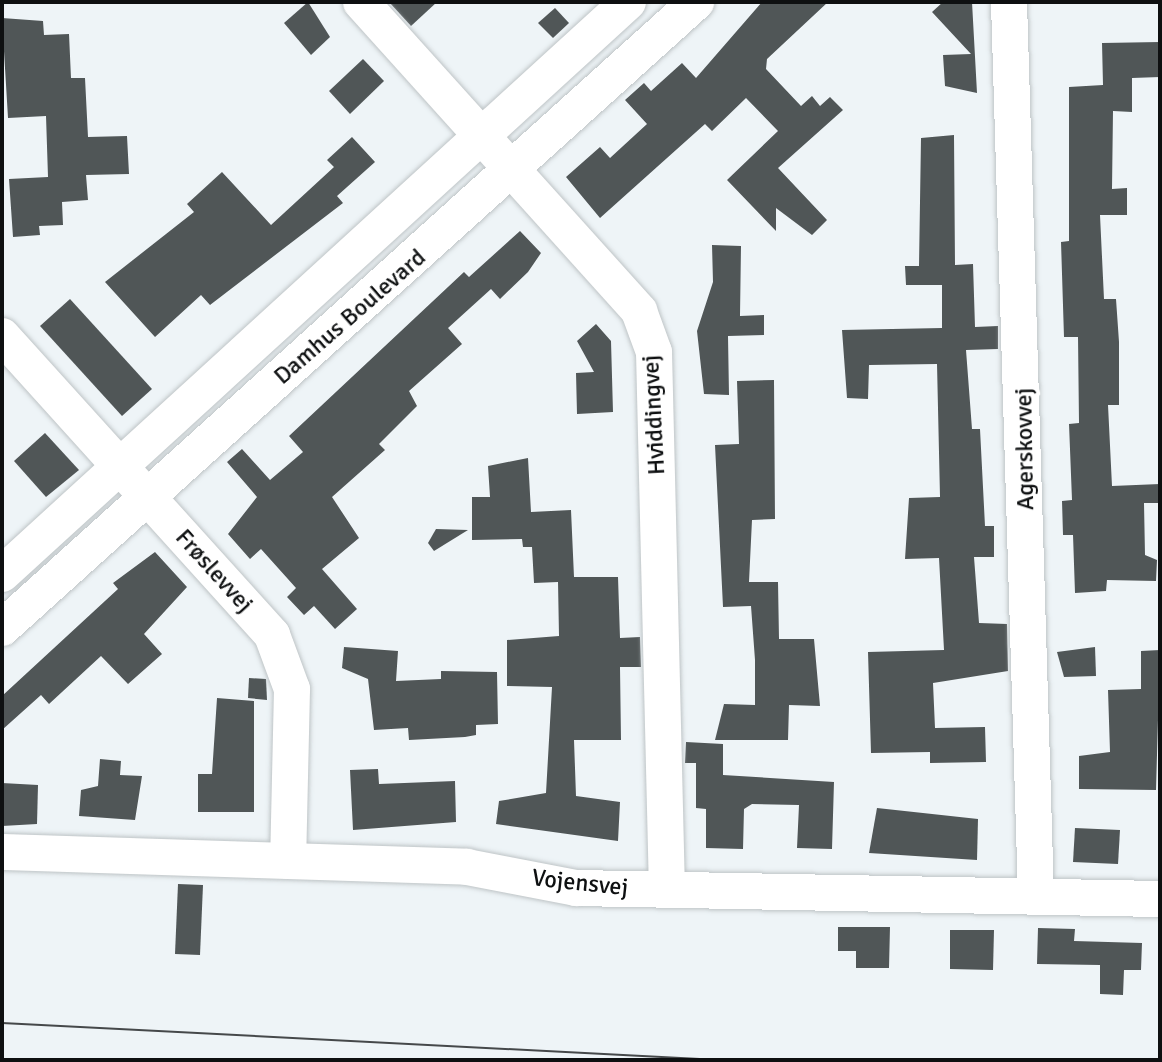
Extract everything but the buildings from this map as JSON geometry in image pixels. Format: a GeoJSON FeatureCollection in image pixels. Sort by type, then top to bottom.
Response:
{"type":"FeatureCollection","features":[{"type":"Feature","properties":{"kind":"street","name":"Hviddingvej"},"geometry":{"type":"LineString","coordinates":[[361,2],[639,311],[654,352],[667,890]]}},
{"type":"Feature","properties":{"kind":"street","name":"Damhus Boulevard"},"geometry":{"type":"LineString","coordinates":[[2,574],[628,2]]}},
{"type":"Feature","properties":{"kind":"street","name":"Damhus Boulevard"},"geometry":{"type":"LineString","coordinates":[[2,628],[514,173],[696,2]]}},
{"type":"Feature","properties":{"kind":"street","name":"Agerskovvej"},"geometry":{"type":"LineString","coordinates":[[1009,2],[1036,896]]}},
{"type":"Feature","properties":{"kind":"street","name":"Frøslevvej"},"geometry":{"type":"LineString","coordinates":[[2,336],[272,635],[292,689],[288,861]]}},
{"type":"Feature","properties":{"kind":"street","name":"Vojensvej"},"geometry":{"type":"LineString","coordinates":[[2,852],[467,867],[576,888],[1160,899]]}},
{"type":"Feature","properties":{"kind":"tram line"},"geometry":{"type":"LineString","coordinates":[[2,1023],[719,1060]]}}]}
